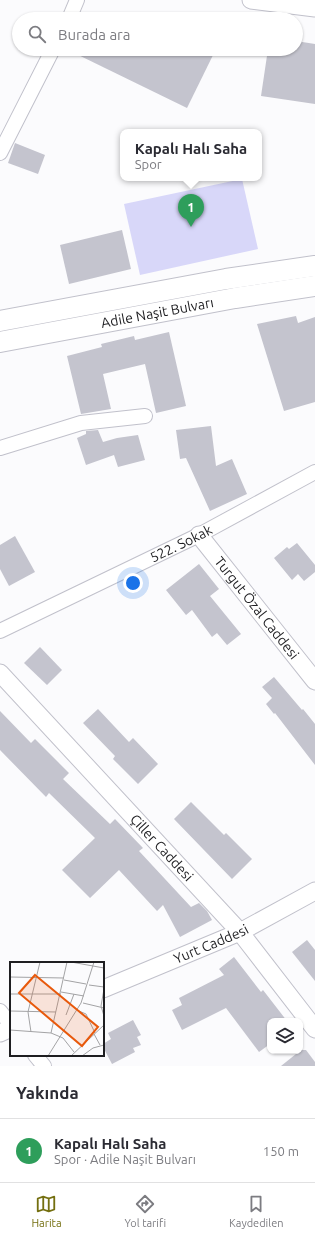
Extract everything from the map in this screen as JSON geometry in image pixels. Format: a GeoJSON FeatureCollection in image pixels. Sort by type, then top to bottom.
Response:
{"type":"FeatureCollection","features":[{"type":"Feature","properties":{"kind":"main road","name":"Adile Naşit Bulvarı"},"geometry":{"type":"LineString","coordinates":[[0,322],[226,279],[315,266]]}},
{"type":"Feature","properties":{"kind":"main road","name":"Adile Naşit Bulvarı"},"geometry":{"type":"LineString","coordinates":[[0,342],[235,298],[315,286]]}},
{"type":"Feature","properties":{"kind":"street"},"geometry":{"type":"LineString","coordinates":[[72,12],[77,0]]}},
{"type":"Feature","properties":{"kind":"street"},"geometry":{"type":"LineString","coordinates":[[251,0],[315,8]]}},
{"type":"Feature","properties":{"kind":"street"},"geometry":{"type":"LineString","coordinates":[[0,153],[49,56]]}},
{"type":"Feature","properties":{"kind":"street"},"geometry":{"type":"LineString","coordinates":[[0,448],[81,423],[145,416]]}},
{"type":"Feature","properties":{"kind":"street","name":"522. Sokak"},"geometry":{"type":"LineString","coordinates":[[0,631],[199,535],[315,472]]}},
{"type":"Feature","properties":{"kind":"street","name":"Turgut Özal Caddesi"},"geometry":{"type":"LineString","coordinates":[[199,535],[315,681]]}},
{"type":"Feature","properties":{"kind":"street","name":"Çiller Caddesi"},"geometry":{"type":"LineString","coordinates":[[0,673],[240,932],[315,1029]]}},
{"type":"Feature","properties":{"kind":"street","name":"Yurt Caddesi"},"geometry":{"type":"LineString","coordinates":[[104,989],[240,932],[315,891]]}},
{"type":"Feature","properties":{"kind":"street"},"geometry":{"type":"LineString","coordinates":[[0,1011],[10,1025]]}},
{"type":"Feature","properties":{"kind":"street"},"geometry":{"type":"LineString","coordinates":[[0,1033],[10,1027]]}},
{"type":"Feature","properties":{"kind":"street"},"geometry":{"type":"LineString","coordinates":[[36,1056],[44,1066]]}},
{"type":"Feature","properties":{"kind":"shaded area"},"geometry":{"type":"Polygon","coordinates":[[[233,181],[242,181],[258,249],[140,275],[124,204],[233,181]]]}},
{"type":"Feature","properties":{"kind":"building"},"geometry":{"type":"Polygon","coordinates":[[[303,42],[315,44],[315,104],[261,96],[267,56],[303,56],[303,42]]]}},
{"type":"Feature","properties":{"kind":"building"},"geometry":{"type":"Polygon","coordinates":[[[80,56],[213,56],[187,108],[80,56]]]}},
{"type":"Feature","properties":{"kind":"building"},"geometry":{"type":"Polygon","coordinates":[[[15,143],[45,155],[38,174],[8,163],[15,143]]]}},
{"type":"Feature","properties":{"kind":"building"},"geometry":{"type":"Polygon","coordinates":[[[122,230],[131,269],[69,284],[60,245],[122,230]]]}},
{"type":"Feature","properties":{"kind":"building"},"geometry":{"type":"Polygon","coordinates":[[[296,316],[298,323],[315,317],[315,402],[284,411],[257,324],[296,316]]]}},
{"type":"Feature","properties":{"kind":"building"},"geometry":{"type":"Polygon","coordinates":[[[169,332],[186,406],[156,413],[145,364],[103,374],[111,409],[81,414],[67,356],[102,347],[101,344],[134,336],[135,340],[169,332]]]}},
{"type":"Feature","properties":{"kind":"building"},"geometry":{"type":"Polygon","coordinates":[[[211,426],[216,466],[232,459],[247,494],[210,511],[186,458],[180,459],[176,430],[211,426]]]}},
{"type":"Feature","properties":{"kind":"building"},"geometry":{"type":"Polygon","coordinates":[[[98,430],[103,442],[138,435],[145,460],[118,467],[114,455],[86,465],[77,438],[86,434],[86,431],[98,430]]]}},
{"type":"Feature","properties":{"kind":"building"},"geometry":{"type":"Polygon","coordinates":[[[15,536],[35,572],[9,586],[0,569],[0,545],[15,536]]]}},
{"type":"Feature","properties":{"kind":"building"},"geometry":{"type":"Polygon","coordinates":[[[297,543],[315,565],[315,572],[304,581],[298,574],[292,580],[274,558],[287,547],[289,549],[297,543]]]}},
{"type":"Feature","properties":{"kind":"building"},"geometry":{"type":"Polygon","coordinates":[[[199,564],[219,589],[210,596],[241,634],[227,645],[217,633],[212,637],[192,610],[186,615],[166,590],[199,564]]]}},
{"type":"Feature","properties":{"kind":"building"},"geometry":{"type":"Polygon","coordinates":[[[40,647],[62,670],[47,685],[24,663],[40,647]]]}},
{"type":"Feature","properties":{"kind":"building"},"geometry":{"type":"Polygon","coordinates":[[[274,677],[315,724],[315,765],[275,713],[274,714],[266,704],[272,698],[262,687],[274,677]]]}},
{"type":"Feature","properties":{"kind":"building"},"geometry":{"type":"Polygon","coordinates":[[[98,709],[129,742],[133,738],[158,764],[138,784],[113,759],[115,756],[83,723],[98,709]]]}},
{"type":"Feature","properties":{"kind":"building"},"geometry":{"type":"Polygon","coordinates":[[[0,711],[31,743],[35,739],[69,773],[63,779],[110,824],[115,819],[143,848],[139,851],[191,907],[199,903],[207,911],[212,920],[180,937],[163,905],[157,911],[119,870],[90,898],[62,870],[95,838],[49,793],[46,797],[0,750],[0,711]]]}},
{"type":"Feature","properties":{"kind":"building"},"geometry":{"type":"Polygon","coordinates":[[[191,802],[224,835],[226,833],[252,859],[232,879],[174,819],[191,802]]]}},
{"type":"Feature","properties":{"kind":"building"},"geometry":{"type":"Polygon","coordinates":[[[307,940],[315,950],[315,981],[292,952],[307,940]]]}},
{"type":"Feature","properties":{"kind":"building"},"geometry":{"type":"Polygon","coordinates":[[[234,957],[261,992],[263,990],[285,1018],[267,1018],[267,1046],[259,1052],[226,1008],[182,1030],[172,1010],[182,1005],[179,998],[224,975],[219,969],[234,957]]]}},
{"type":"Feature","properties":{"kind":"building"},"geometry":{"type":"Polygon","coordinates":[[[133,1020],[141,1035],[137,1037],[141,1045],[133,1048],[135,1052],[112,1064],[104,1049],[104,1043],[111,1039],[108,1033],[133,1020]]]}},
{"type":"Feature","properties":{"kind":"building"},"geometry":{"type":"Polygon","coordinates":[[[303,1050],[306,1050],[315,1062],[315,1066],[281,1066],[296,1054],[303,1054],[303,1050]]]}},
{"type":"Feature","properties":{"kind":"place","name":"Kapalı Halı Saha"},"geometry":{"type":"Point","coordinates":[191,227]}}]}
